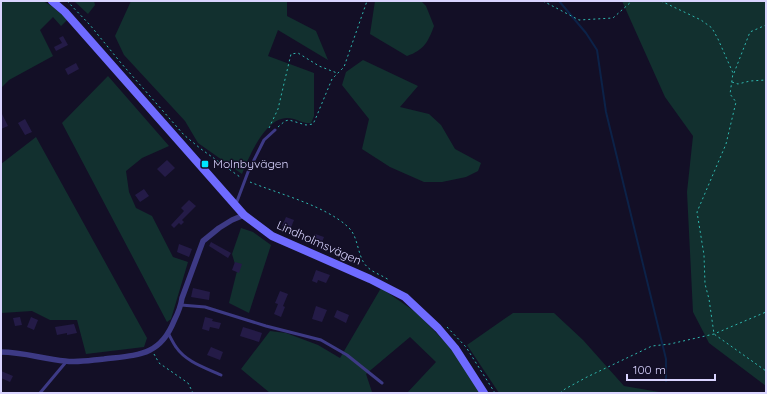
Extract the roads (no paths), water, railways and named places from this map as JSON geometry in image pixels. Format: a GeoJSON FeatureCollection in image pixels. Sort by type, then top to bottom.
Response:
{"type":"FeatureCollection","features":[{"type":"Feature","properties":{"kind":"main road","name":"Lindholmsvägen"},"geometry":{"type":"LineString","coordinates":[[52,1],[65,12],[244,215],[272,236],[370,279],[404,297],[438,328],[455,348],[484,393]]}},
{"type":"Feature","properties":{"kind":"street"},"geometry":{"type":"LineString","coordinates":[[1,352],[22,354],[66,362],[134,355],[152,350],[165,339],[168,333],[181,305],[182,298],[203,241],[219,228],[244,215]]}},
{"type":"Feature","properties":{"kind":"lane"},"geometry":{"type":"LineString","coordinates":[[235,205],[244,180],[264,140],[275,130]]}},
{"type":"Feature","properties":{"kind":"lane"},"geometry":{"type":"LineString","coordinates":[[181,305],[205,307],[266,326],[321,340],[334,346],[347,355],[382,383]]}},
{"type":"Feature","properties":{"kind":"lane"},"geometry":{"type":"LineString","coordinates":[[168,333],[176,348],[187,358],[198,365],[222,375]]}},
{"type":"Feature","properties":{"kind":"lane"},"geometry":{"type":"LineString","coordinates":[[40,393],[66,362]]}},
{"type":"Feature","properties":{"kind":"waterway"},"geometry":{"type":"LineString","coordinates":[[559,1],[586,33],[597,50],[606,112],[666,359],[666,381]]}},
{"type":"Feature","properties":{"kind":"place","name":"Molnbyvägen"},"geometry":{"type":"Point","coordinates":[205,164]}}]}
